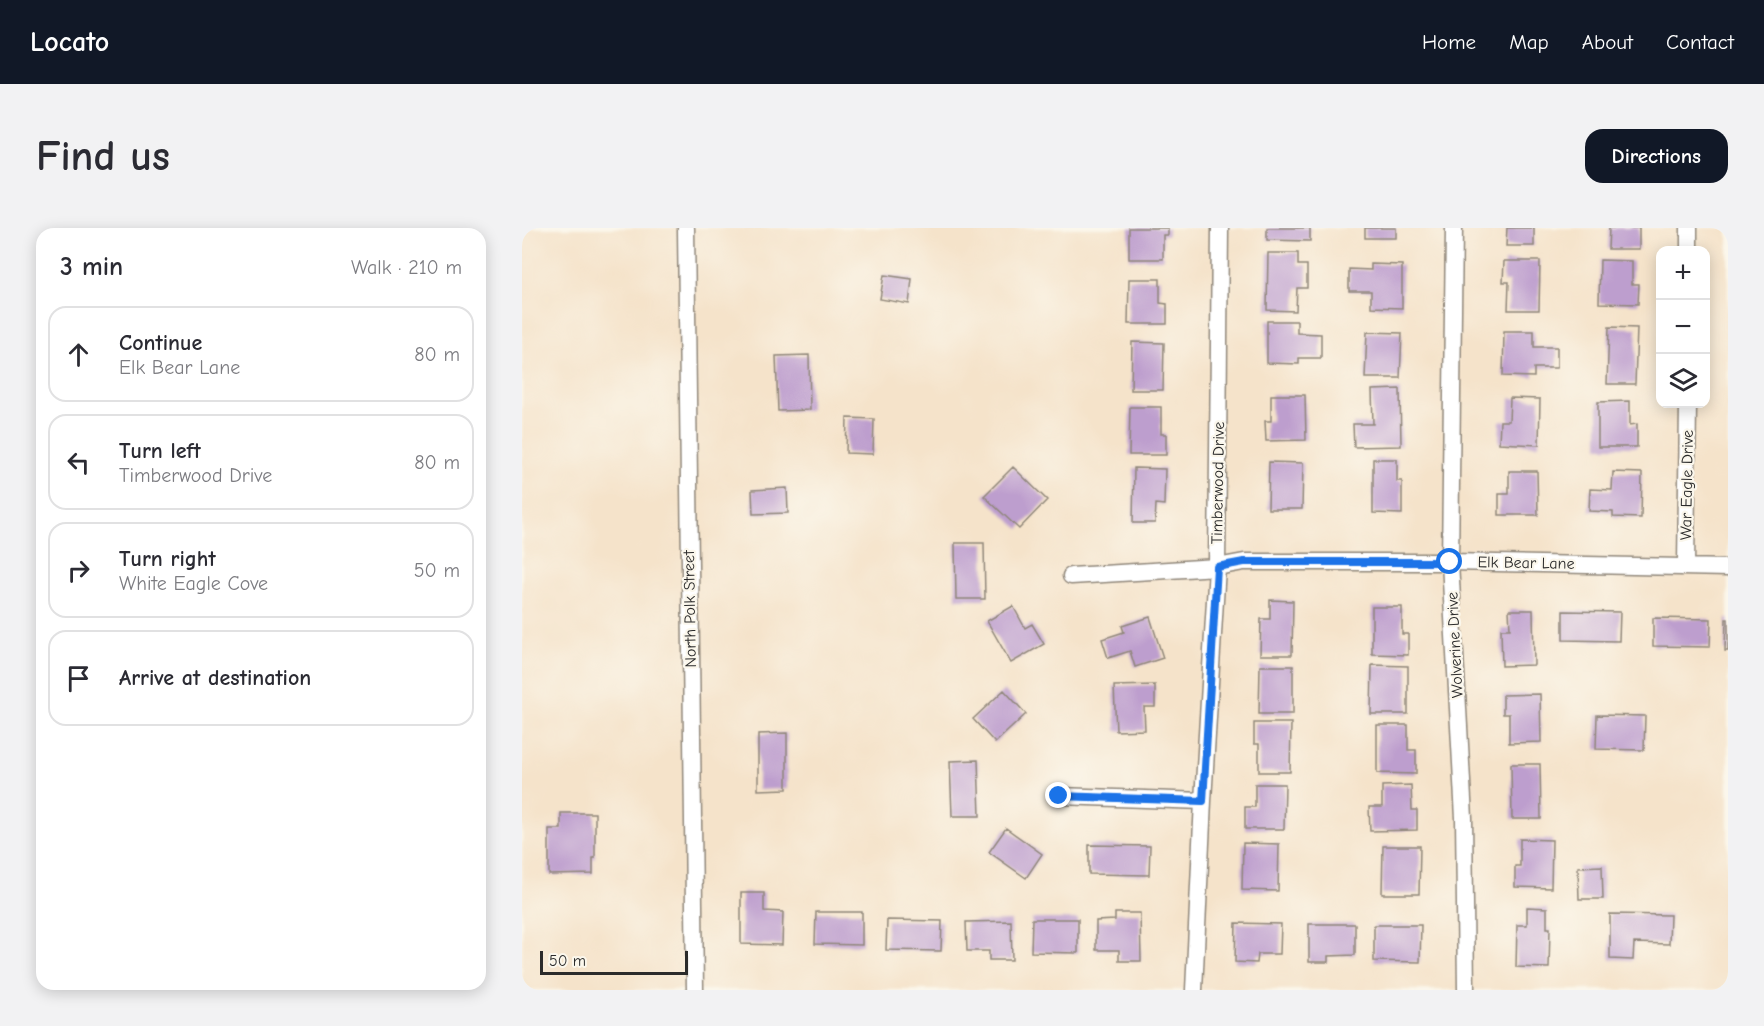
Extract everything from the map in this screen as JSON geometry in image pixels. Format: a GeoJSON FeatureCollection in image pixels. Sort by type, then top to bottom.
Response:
{"type":"FeatureCollection","features":[{"type":"Feature","properties":{"kind":"street","name":"North Polk Street"},"geometry":{"type":"LineString","coordinates":[[686,228],[695,990]]}},
{"type":"Feature","properties":{"kind":"street","name":"Timberwood Drive"},"geometry":{"type":"LineString","coordinates":[[1194,990],[1217,567],[1220,228]]}},
{"type":"Feature","properties":{"kind":"street","name":"Wolverine Drive"},"geometry":{"type":"LineString","coordinates":[[1454,228],[1450,562],[1464,818],[1466,990]]}},
{"type":"Feature","properties":{"kind":"street"},"geometry":{"type":"LineString","coordinates":[[1689,228],[1689,246]]}},
{"type":"Feature","properties":{"kind":"street","name":"War Eagle Drive"},"geometry":{"type":"LineString","coordinates":[[1686,566],[1688,408]]}},
{"type":"Feature","properties":{"kind":"street","name":"Elk Bear Lane"},"geometry":{"type":"LineString","coordinates":[[1071,576],[1217,567],[1244,562],[1450,562],[1728,568]]}},
{"type":"Feature","properties":{"kind":"street"},"geometry":{"type":"LineString","coordinates":[[1059,796],[1203,801]]}},
{"type":"Feature","properties":{"kind":"building"},"geometry":{"type":"Polygon","coordinates":[[[1129,228],[1168,228],[1168,235],[1163,235],[1163,259],[1129,259],[1129,228]]]}},
{"type":"Feature","properties":{"kind":"building"},"geometry":{"type":"Polygon","coordinates":[[[1267,228],[1310,228],[1310,241],[1267,240],[1267,228]]]}},
{"type":"Feature","properties":{"kind":"building"},"geometry":{"type":"Polygon","coordinates":[[[1365,228],[1396,228],[1396,238],[1365,238],[1365,228]]]}},
{"type":"Feature","properties":{"kind":"building"},"geometry":{"type":"Polygon","coordinates":[[[1507,228],[1534,228],[1534,246],[1506,246],[1507,228]]]}},
{"type":"Feature","properties":{"kind":"building"},"geometry":{"type":"Polygon","coordinates":[[[1609,228],[1639,228],[1639,249],[1608,249],[1609,228]]]}},
{"type":"Feature","properties":{"kind":"building"},"geometry":{"type":"Polygon","coordinates":[[[1268,253],[1298,253],[1298,265],[1307,265],[1307,288],[1297,288],[1296,311],[1267,310],[1268,253]]]}},
{"type":"Feature","properties":{"kind":"building"},"geometry":{"type":"Polygon","coordinates":[[[1600,260],[1632,261],[1632,284],[1639,284],[1638,304],[1599,303],[1600,260]]]}},
{"type":"Feature","properties":{"kind":"building"},"geometry":{"type":"Polygon","coordinates":[[[1504,261],[1540,261],[1539,310],[1508,310],[1509,282],[1503,282],[1504,261]]]}},
{"type":"Feature","properties":{"kind":"building"},"geometry":{"type":"Polygon","coordinates":[[[1371,264],[1402,265],[1402,308],[1371,307],[1371,291],[1349,291],[1349,269],[1371,270],[1371,264]]]}},
{"type":"Feature","properties":{"kind":"building"},"geometry":{"type":"Polygon","coordinates":[[[884,275],[912,279],[909,304],[880,299],[884,275]]]}},
{"type":"Feature","properties":{"kind":"building"},"geometry":{"type":"Polygon","coordinates":[[[1129,279],[1160,279],[1160,303],[1167,304],[1167,324],[1128,324],[1129,279]]]}},
{"type":"Feature","properties":{"kind":"building"},"geometry":{"type":"Polygon","coordinates":[[[1267,321],[1297,321],[1297,333],[1321,334],[1321,358],[1299,358],[1299,364],[1267,363],[1267,321]]]}},
{"type":"Feature","properties":{"kind":"building"},"geometry":{"type":"Polygon","coordinates":[[[1609,327],[1637,328],[1635,384],[1607,384],[1609,327]]]}},
{"type":"Feature","properties":{"kind":"building"},"geometry":{"type":"Polygon","coordinates":[[[1504,331],[1534,331],[1534,347],[1557,347],[1557,368],[1534,368],[1534,377],[1503,376],[1504,331]]]}},
{"type":"Feature","properties":{"kind":"building"},"geometry":{"type":"Polygon","coordinates":[[[1367,332],[1402,333],[1400,378],[1365,378],[1367,332]]]}},
{"type":"Feature","properties":{"kind":"building"},"geometry":{"type":"Polygon","coordinates":[[[1132,342],[1164,343],[1163,390],[1131,390],[1132,342]]]}},
{"type":"Feature","properties":{"kind":"building"},"geometry":{"type":"Polygon","coordinates":[[[809,355],[810,410],[778,411],[776,356],[809,355]]]}},
{"type":"Feature","properties":{"kind":"building"},"geometry":{"type":"Polygon","coordinates":[[[1400,389],[1401,446],[1354,447],[1353,424],[1373,424],[1372,390],[1400,389]]]}},
{"type":"Feature","properties":{"kind":"building"},"geometry":{"type":"Polygon","coordinates":[[[1271,395],[1305,395],[1306,440],[1266,441],[1265,421],[1271,421],[1271,395]]]}},
{"type":"Feature","properties":{"kind":"building"},"geometry":{"type":"Polygon","coordinates":[[[1510,398],[1540,399],[1539,445],[1499,443],[1500,421],[1509,421],[1510,398]]]}},
{"type":"Feature","properties":{"kind":"building"},"geometry":{"type":"Polygon","coordinates":[[[1630,401],[1630,425],[1637,424],[1637,447],[1598,447],[1598,402],[1630,401]]]}},
{"type":"Feature","properties":{"kind":"building"},"geometry":{"type":"Polygon","coordinates":[[[1130,407],[1161,407],[1161,434],[1166,434],[1166,455],[1129,455],[1130,407]]]}},
{"type":"Feature","properties":{"kind":"building"},"geometry":{"type":"Polygon","coordinates":[[[847,418],[874,419],[873,454],[846,453],[847,418]]]}},
{"type":"Feature","properties":{"kind":"building"},"geometry":{"type":"Polygon","coordinates":[[[1373,459],[1397,459],[1397,481],[1402,481],[1402,514],[1373,513],[1373,459]]]}},
{"type":"Feature","properties":{"kind":"building"},"geometry":{"type":"Polygon","coordinates":[[[1269,462],[1303,463],[1302,509],[1268,509],[1269,462]]]}},
{"type":"Feature","properties":{"kind":"building"},"geometry":{"type":"Polygon","coordinates":[[[1013,467],[1047,500],[1019,529],[984,496],[1013,467]]]}},
{"type":"Feature","properties":{"kind":"building"},"geometry":{"type":"Polygon","coordinates":[[[1134,468],[1165,469],[1164,505],[1156,504],[1155,523],[1133,523],[1134,468]]]}},
{"type":"Feature","properties":{"kind":"building"},"geometry":{"type":"Polygon","coordinates":[[[1509,471],[1537,471],[1538,515],[1499,515],[1499,494],[1509,494],[1509,471]]]}},
{"type":"Feature","properties":{"kind":"building"},"geometry":{"type":"Polygon","coordinates":[[[1613,472],[1642,473],[1641,518],[1613,517],[1613,512],[1589,511],[1590,489],[1612,490],[1613,472]]]}},
{"type":"Feature","properties":{"kind":"building"},"geometry":{"type":"Polygon","coordinates":[[[787,488],[788,513],[753,514],[752,490],[787,488]]]}},
{"type":"Feature","properties":{"kind":"building"},"geometry":{"type":"Polygon","coordinates":[[[955,543],[984,543],[985,599],[956,599],[955,543]]]}},
{"type":"Feature","properties":{"kind":"building"},"geometry":{"type":"Polygon","coordinates":[[[1270,600],[1293,601],[1292,655],[1260,655],[1261,619],[1270,619],[1270,600]]]}},
{"type":"Feature","properties":{"kind":"building"},"geometry":{"type":"Polygon","coordinates":[[[1013,606],[1025,628],[1032,624],[1044,644],[1011,663],[987,621],[1013,606]]]}},
{"type":"Feature","properties":{"kind":"building"},"geometry":{"type":"Polygon","coordinates":[[[1372,607],[1402,607],[1402,634],[1408,634],[1408,655],[1372,654],[1372,607]]]}},
{"type":"Feature","properties":{"kind":"building"},"geometry":{"type":"Polygon","coordinates":[[[1509,610],[1533,610],[1534,665],[1502,666],[1501,629],[1510,629],[1509,610]]]}},
{"type":"Feature","properties":{"kind":"building"},"geometry":{"type":"Polygon","coordinates":[[[1563,611],[1620,612],[1619,641],[1563,640],[1563,611]]]}},
{"type":"Feature","properties":{"kind":"building"},"geometry":{"type":"Polygon","coordinates":[[[1150,617],[1163,658],[1135,667],[1130,651],[1108,658],[1102,639],[1124,632],[1122,626],[1150,617]]]}},
{"type":"Feature","properties":{"kind":"building"},"geometry":{"type":"Polygon","coordinates":[[[1653,618],[1711,619],[1710,647],[1653,646],[1653,618]]]}},
{"type":"Feature","properties":{"kind":"building"},"geometry":{"type":"Polygon","coordinates":[[[1726,619],[1728,619],[1728,651],[1725,651],[1726,619]]]}},
{"type":"Feature","properties":{"kind":"building"},"geometry":{"type":"Polygon","coordinates":[[[1372,665],[1408,666],[1408,714],[1371,714],[1372,665]]]}},
{"type":"Feature","properties":{"kind":"building"},"geometry":{"type":"Polygon","coordinates":[[[1260,666],[1293,666],[1293,714],[1259,714],[1260,666]]]}},
{"type":"Feature","properties":{"kind":"building"},"geometry":{"type":"Polygon","coordinates":[[[1155,685],[1155,707],[1144,707],[1145,730],[1116,731],[1114,686],[1155,685]]]}},
{"type":"Feature","properties":{"kind":"building"},"geometry":{"type":"Polygon","coordinates":[[[1004,690],[1026,714],[995,743],[973,719],[1004,690]]]}},
{"type":"Feature","properties":{"kind":"building"},"geometry":{"type":"Polygon","coordinates":[[[1540,694],[1541,742],[1509,743],[1509,714],[1503,714],[1503,695],[1540,694]]]}},
{"type":"Feature","properties":{"kind":"building"},"geometry":{"type":"Polygon","coordinates":[[[1597,715],[1645,716],[1644,750],[1596,749],[1597,715]]]}},
{"type":"Feature","properties":{"kind":"building"},"geometry":{"type":"Polygon","coordinates":[[[1254,723],[1291,723],[1290,772],[1259,772],[1259,744],[1254,744],[1254,723]]]}},
{"type":"Feature","properties":{"kind":"building"},"geometry":{"type":"Polygon","coordinates":[[[1377,725],[1408,725],[1408,750],[1416,750],[1416,774],[1377,773],[1377,725]]]}},
{"type":"Feature","properties":{"kind":"building"},"geometry":{"type":"Polygon","coordinates":[[[787,733],[787,789],[758,790],[758,734],[787,733]]]}},
{"type":"Feature","properties":{"kind":"building"},"geometry":{"type":"Polygon","coordinates":[[[978,760],[980,816],[952,816],[950,761],[978,760]]]}},
{"type":"Feature","properties":{"kind":"building"},"geometry":{"type":"Polygon","coordinates":[[[1511,764],[1540,764],[1541,819],[1512,819],[1511,764]]]}},
{"type":"Feature","properties":{"kind":"building"},"geometry":{"type":"Polygon","coordinates":[[[1255,784],[1285,784],[1284,829],[1245,829],[1245,807],[1255,807],[1255,784]]]}},
{"type":"Feature","properties":{"kind":"building"},"geometry":{"type":"Polygon","coordinates":[[[1411,785],[1412,810],[1417,810],[1417,830],[1370,831],[1369,807],[1382,807],[1382,786],[1411,785]]]}},
{"type":"Feature","properties":{"kind":"building"},"geometry":{"type":"Polygon","coordinates":[[[561,813],[595,813],[593,874],[549,875],[549,829],[561,829],[561,813]]]}},
{"type":"Feature","properties":{"kind":"building"},"geometry":{"type":"Polygon","coordinates":[[[1006,828],[1042,854],[1026,878],[989,852],[1006,828]]]}},
{"type":"Feature","properties":{"kind":"building"},"geometry":{"type":"Polygon","coordinates":[[[1520,839],[1552,840],[1551,888],[1515,887],[1515,866],[1520,866],[1520,839]]]}},
{"type":"Feature","properties":{"kind":"building"},"geometry":{"type":"Polygon","coordinates":[[[1243,843],[1279,844],[1278,891],[1242,890],[1243,843]]]}},
{"type":"Feature","properties":{"kind":"building"},"geometry":{"type":"Polygon","coordinates":[[[1089,845],[1150,846],[1149,875],[1089,874],[1089,845]]]}},
{"type":"Feature","properties":{"kind":"building"},"geometry":{"type":"Polygon","coordinates":[[[1383,846],[1420,846],[1419,894],[1382,894],[1383,846]]]}},
{"type":"Feature","properties":{"kind":"building"},"geometry":{"type":"Polygon","coordinates":[[[1602,866],[1603,899],[1579,899],[1578,867],[1602,866]]]}},
{"type":"Feature","properties":{"kind":"building"},"geometry":{"type":"Polygon","coordinates":[[[741,893],[764,893],[764,911],[783,912],[782,945],[741,944],[741,893]]]}},
{"type":"Feature","properties":{"kind":"building"},"geometry":{"type":"Polygon","coordinates":[[[1527,907],[1547,908],[1547,928],[1550,928],[1549,968],[1516,967],[1517,925],[1527,925],[1527,907]]]}},
{"type":"Feature","properties":{"kind":"building"},"geometry":{"type":"Polygon","coordinates":[[[816,912],[862,912],[862,945],[815,944],[816,912]]]}},
{"type":"Feature","properties":{"kind":"building"},"geometry":{"type":"Polygon","coordinates":[[[1115,913],[1140,913],[1141,961],[1119,961],[1119,950],[1096,950],[1096,921],[1115,920],[1115,913]]]}},
{"type":"Feature","properties":{"kind":"building"},"geometry":{"type":"Polygon","coordinates":[[[1610,914],[1670,915],[1669,944],[1634,943],[1633,960],[1610,959],[1610,914]]]}},
{"type":"Feature","properties":{"kind":"building"},"geometry":{"type":"Polygon","coordinates":[[[1032,919],[1078,919],[1078,953],[1031,952],[1032,919]]]}},
{"type":"Feature","properties":{"kind":"building"},"geometry":{"type":"Polygon","coordinates":[[[887,920],[942,921],[941,951],[886,950],[887,920]]]}},
{"type":"Feature","properties":{"kind":"building"},"geometry":{"type":"Polygon","coordinates":[[[1011,921],[1012,960],[989,960],[989,951],[967,951],[966,922],[1011,921]]]}},
{"type":"Feature","properties":{"kind":"building"},"geometry":{"type":"Polygon","coordinates":[[[1236,923],[1281,924],[1280,954],[1258,954],[1257,963],[1235,962],[1236,923]]]}},
{"type":"Feature","properties":{"kind":"building"},"geometry":{"type":"Polygon","coordinates":[[[1309,924],[1355,924],[1355,955],[1328,956],[1328,962],[1309,962],[1309,924]]]}},
{"type":"Feature","properties":{"kind":"building"},"geometry":{"type":"Polygon","coordinates":[[[1374,925],[1421,925],[1420,962],[1374,961],[1374,925]]]}},
{"type":"Feature","properties":{"kind":"route"},"geometry":{"type":"LineString","coordinates":[[1059,796],[1203,801],[1217,567],[1244,562],[1450,562]]}}]}
